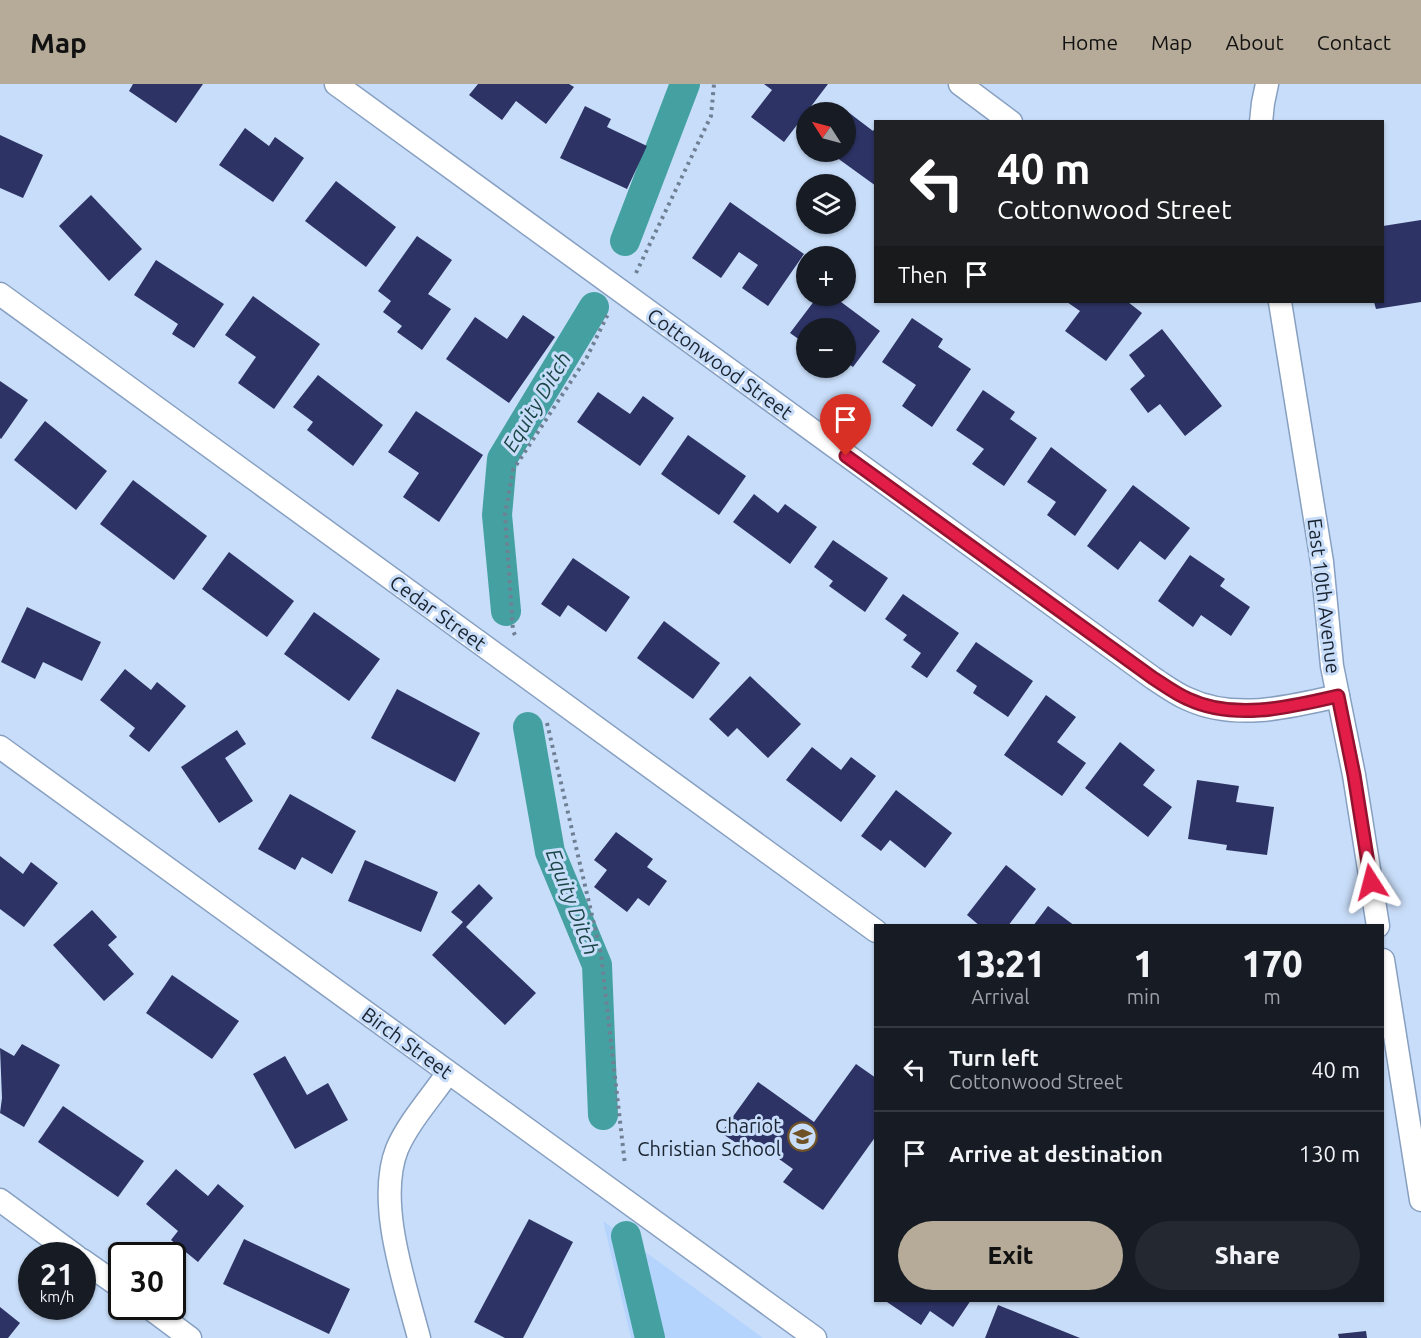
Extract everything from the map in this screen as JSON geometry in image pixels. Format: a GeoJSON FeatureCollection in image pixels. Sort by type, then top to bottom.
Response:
{"type":"FeatureCollection","features":[{"type":"Feature","properties":{"kind":"street","name":"Cottonwood Street"},"geometry":{"type":"LineString","coordinates":[[336,84],[1153,678],[1189,700],[1217,708],[1281,709],[1338,696]]}},
{"type":"Feature","properties":{"kind":"street"},"geometry":{"type":"LineString","coordinates":[[960,84],[1008,120]]}},
{"type":"Feature","properties":{"kind":"street"},"geometry":{"type":"LineString","coordinates":[[1262,120],[1267,84]]}},
{"type":"Feature","properties":{"kind":"street","name":"Cedar Street"},"geometry":{"type":"LineString","coordinates":[[0,294],[874,930]]}},
{"type":"Feature","properties":{"kind":"street","name":"East 10th Avenue"},"geometry":{"type":"LineString","coordinates":[[1276,306],[1322,562],[1332,666],[1354,775],[1378,924]]}},
{"type":"Feature","properties":{"kind":"street","name":"Birch Street"},"geometry":{"type":"LineString","coordinates":[[0,747],[815,1338]]}},
{"type":"Feature","properties":{"kind":"street"},"geometry":{"type":"LineString","coordinates":[[1384,973],[1393,1090],[1421,1200]]}},
{"type":"Feature","properties":{"kind":"street"},"geometry":{"type":"LineString","coordinates":[[419,1338],[405,1286],[389,1209],[389,1185],[398,1147],[448,1073]]}},
{"type":"Feature","properties":{"kind":"street"},"geometry":{"type":"LineString","coordinates":[[0,1200],[57,1242]]}},
{"type":"Feature","properties":{"kind":"street"},"geometry":{"type":"LineString","coordinates":[[166,1320],[190,1338]]}},
{"type":"Feature","properties":{"kind":"path"},"geometry":{"type":"LineString","coordinates":[[517,640],[513,631],[505,514],[513,470],[587,357],[603,321],[621,292],[639,270],[711,116],[714,84]]}},
{"type":"Feature","properties":{"kind":"path"},"geometry":{"type":"LineString","coordinates":[[538,686],[601,954],[625,1165]]}},
{"type":"Feature","properties":{"kind":"shaded area"},"geometry":{"type":"Polygon","coordinates":[[[603,1221],[763,1338],[631,1338],[603,1221]]]}},
{"type":"Feature","properties":{"kind":"building"},"geometry":{"type":"Polygon","coordinates":[[[133,84],[203,84],[176,123],[129,91],[133,84]]]}},
{"type":"Feature","properties":{"kind":"building"},"geometry":{"type":"Polygon","coordinates":[[[478,84],[569,84],[574,87],[546,124],[516,101],[502,120],[469,95],[478,84]]]}},
{"type":"Feature","properties":{"kind":"building"},"geometry":{"type":"Polygon","coordinates":[[[764,84],[828,84],[814,102],[796,102],[796,126],[784,142],[751,117],[772,90],[764,84]]]}},
{"type":"Feature","properties":{"kind":"building"},"geometry":{"type":"Polygon","coordinates":[[[585,106],[611,119],[607,127],[647,146],[627,189],[560,158],[585,106]]]}},
{"type":"Feature","properties":{"kind":"building"},"geometry":{"type":"Polygon","coordinates":[[[856,118],[873,131],[874,129],[874,185],[843,162],[856,162],[856,118]]]}},
{"type":"Feature","properties":{"kind":"building"},"geometry":{"type":"Polygon","coordinates":[[[245,128],[269,146],[275,137],[304,158],[273,202],[219,165],[245,128]]]}},
{"type":"Feature","properties":{"kind":"building"},"geometry":{"type":"Polygon","coordinates":[[[0,135],[43,155],[23,198],[0,188],[0,135]]]}},
{"type":"Feature","properties":{"kind":"building"},"geometry":{"type":"Polygon","coordinates":[[[336,181],[396,227],[366,267],[305,221],[336,181]]]}},
{"type":"Feature","properties":{"kind":"building"},"geometry":{"type":"Polygon","coordinates":[[[91,195],[142,249],[109,281],[59,226],[91,195]]]}},
{"type":"Feature","properties":{"kind":"building"},"geometry":{"type":"Polygon","coordinates":[[[730,202],[796,248],[796,266],[768,306],[742,288],[758,265],[739,252],[721,278],[692,258],[730,202]]]}},
{"type":"Feature","properties":{"kind":"building"},"geometry":{"type":"Polygon","coordinates":[[[1421,220],[1421,302],[1376,309],[1374,303],[1384,303],[1384,226],[1421,220]]]}},
{"type":"Feature","properties":{"kind":"building"},"geometry":{"type":"Polygon","coordinates":[[[417,236],[452,260],[428,294],[451,309],[422,350],[397,332],[402,326],[383,312],[391,301],[378,291],[417,236]]]}},
{"type":"Feature","properties":{"kind":"building"},"geometry":{"type":"Polygon","coordinates":[[[156,260],[224,304],[194,348],[172,334],[178,324],[134,295],[156,260]]]}},
{"type":"Feature","properties":{"kind":"building"},"geometry":{"type":"Polygon","coordinates":[[[253,296],[320,344],[274,409],[238,383],[256,357],[225,335],[253,296]]]}},
{"type":"Feature","properties":{"kind":"building"},"geometry":{"type":"Polygon","coordinates":[[[1068,303],[1129,303],[1142,313],[1106,361],[1065,331],[1080,311],[1068,303]]]}},
{"type":"Feature","properties":{"kind":"building"},"geometry":{"type":"Polygon","coordinates":[[[810,306],[846,306],[880,331],[856,363],[856,318],[801,318],[810,306]]]}},
{"type":"Feature","properties":{"kind":"building"},"geometry":{"type":"Polygon","coordinates":[[[523,315],[555,337],[509,403],[446,359],[475,317],[507,339],[523,315]]]}},
{"type":"Feature","properties":{"kind":"building"},"geometry":{"type":"Polygon","coordinates":[[[912,318],[943,339],[938,347],[971,369],[932,427],[902,406],[916,385],[882,362],[912,318]]]}},
{"type":"Feature","properties":{"kind":"building"},"geometry":{"type":"Polygon","coordinates":[[[796,325],[796,337],[790,333],[796,325]]]}},
{"type":"Feature","properties":{"kind":"building"},"geometry":{"type":"Polygon","coordinates":[[[1162,329],[1222,406],[1185,436],[1160,404],[1148,413],[1130,389],[1145,376],[1129,355],[1162,329]]]}},
{"type":"Feature","properties":{"kind":"building"},"geometry":{"type":"Polygon","coordinates":[[[318,375],[383,425],[353,466],[307,430],[313,422],[293,407],[318,375]]]}},
{"type":"Feature","properties":{"kind":"building"},"geometry":{"type":"Polygon","coordinates":[[[0,381],[28,400],[1,439],[0,438],[0,381]]]}},
{"type":"Feature","properties":{"kind":"building"},"geometry":{"type":"Polygon","coordinates":[[[983,390],[1015,412],[1010,419],[1037,438],[1004,486],[972,464],[984,449],[956,430],[983,390]]]}},
{"type":"Feature","properties":{"kind":"building"},"geometry":{"type":"Polygon","coordinates":[[[598,392],[630,414],[643,396],[674,418],[640,466],[577,422],[598,392]]]}},
{"type":"Feature","properties":{"kind":"building"},"geometry":{"type":"Polygon","coordinates":[[[416,411],[483,455],[439,522],[403,497],[419,473],[388,452],[416,411]]]}},
{"type":"Feature","properties":{"kind":"building"},"geometry":{"type":"Polygon","coordinates":[[[45,421],[107,471],[76,510],[14,460],[45,421]]]}},
{"type":"Feature","properties":{"kind":"building"},"geometry":{"type":"Polygon","coordinates":[[[688,435],[746,476],[719,515],[661,474],[688,435]]]}},
{"type":"Feature","properties":{"kind":"building"},"geometry":{"type":"Polygon","coordinates":[[[1051,447],[1107,490],[1075,536],[1047,515],[1056,502],[1027,482],[1051,447]]]}},
{"type":"Feature","properties":{"kind":"building"},"geometry":{"type":"Polygon","coordinates":[[[133,480],[207,536],[174,580],[100,524],[133,480]]]}},
{"type":"Feature","properties":{"kind":"building"},"geometry":{"type":"Polygon","coordinates":[[[1133,485],[1190,528],[1165,560],[1140,541],[1118,570],[1087,546],[1133,485]]]}},
{"type":"Feature","properties":{"kind":"building"},"geometry":{"type":"Polygon","coordinates":[[[754,494],[778,513],[785,504],[817,527],[790,564],[733,522],[754,494]]]}},
{"type":"Feature","properties":{"kind":"building"},"geometry":{"type":"Polygon","coordinates":[[[833,540],[888,578],[865,612],[829,586],[833,581],[814,567],[833,540]]]}},
{"type":"Feature","properties":{"kind":"building"},"geometry":{"type":"Polygon","coordinates":[[[229,552],[294,601],[267,637],[202,589],[229,552]]]}},
{"type":"Feature","properties":{"kind":"building"},"geometry":{"type":"Polygon","coordinates":[[[1190,555],[1225,579],[1220,586],[1250,607],[1231,636],[1201,615],[1193,627],[1158,601],[1190,555]]]}},
{"type":"Feature","properties":{"kind":"building"},"geometry":{"type":"Polygon","coordinates":[[[573,558],[630,597],[606,632],[568,605],[560,617],[541,604],[573,558]]]}},
{"type":"Feature","properties":{"kind":"building"},"geometry":{"type":"Polygon","coordinates":[[[903,594],[959,633],[927,678],[911,667],[921,653],[903,640],[907,635],[885,619],[903,594]]]}},
{"type":"Feature","properties":{"kind":"building"},"geometry":{"type":"Polygon","coordinates":[[[27,607],[101,642],[82,681],[43,662],[35,679],[1,662],[27,607]]]}},
{"type":"Feature","properties":{"kind":"building"},"geometry":{"type":"Polygon","coordinates":[[[314,612],[380,659],[349,701],[284,654],[314,612]]]}},
{"type":"Feature","properties":{"kind":"building"},"geometry":{"type":"Polygon","coordinates":[[[664,621],[720,663],[693,699],[637,658],[664,621]]]}},
{"type":"Feature","properties":{"kind":"building"},"geometry":{"type":"Polygon","coordinates":[[[976,642],[1033,681],[1008,717],[973,693],[977,686],[956,671],[976,642]]]}},
{"type":"Feature","properties":{"kind":"building"},"geometry":{"type":"Polygon","coordinates":[[[125,669],[151,690],[157,682],[186,706],[149,752],[129,736],[135,728],[100,700],[125,669]]]}},
{"type":"Feature","properties":{"kind":"building"},"geometry":{"type":"Polygon","coordinates":[[[750,676],[801,724],[768,758],[737,728],[728,737],[709,719],[750,676]]]}},
{"type":"Feature","properties":{"kind":"building"},"geometry":{"type":"Polygon","coordinates":[[[397,689],[480,733],[455,782],[371,738],[397,689]]]}},
{"type":"Feature","properties":{"kind":"building"},"geometry":{"type":"Polygon","coordinates":[[[1046,695],[1076,717],[1057,742],[1086,763],[1062,796],[1004,755],[1046,695]]]}},
{"type":"Feature","properties":{"kind":"building"},"geometry":{"type":"Polygon","coordinates":[[[237,730],[246,744],[225,758],[253,801],[219,823],[181,767],[237,730]]]}},
{"type":"Feature","properties":{"kind":"building"},"geometry":{"type":"Polygon","coordinates":[[[1120,742],[1155,770],[1143,785],[1172,807],[1148,837],[1085,788],[1120,742]]]}},
{"type":"Feature","properties":{"kind":"building"},"geometry":{"type":"Polygon","coordinates":[[[812,747],[841,770],[851,757],[876,776],[841,822],[786,780],[812,747]]]}},
{"type":"Feature","properties":{"kind":"building"},"geometry":{"type":"Polygon","coordinates":[[[1197,780],[1239,786],[1236,802],[1274,807],[1267,855],[1226,850],[1227,845],[1188,839],[1197,780]]]}},
{"type":"Feature","properties":{"kind":"building"},"geometry":{"type":"Polygon","coordinates":[[[896,790],[952,833],[925,868],[890,840],[881,851],[861,836],[896,790]]]}},
{"type":"Feature","properties":{"kind":"building"},"geometry":{"type":"Polygon","coordinates":[[[290,794],[356,831],[332,874],[302,857],[295,870],[258,849],[290,794]]]}},
{"type":"Feature","properties":{"kind":"building"},"geometry":{"type":"Polygon","coordinates":[[[616,832],[653,859],[647,867],[667,881],[649,906],[638,898],[627,912],[594,887],[607,870],[594,860],[616,832]]]}},
{"type":"Feature","properties":{"kind":"building"},"geometry":{"type":"Polygon","coordinates":[[[0,856],[23,874],[31,862],[58,883],[24,927],[0,909],[0,856]]]}},
{"type":"Feature","properties":{"kind":"building"},"geometry":{"type":"Polygon","coordinates":[[[365,860],[438,892],[421,932],[348,901],[365,860]]]}},
{"type":"Feature","properties":{"kind":"building"},"geometry":{"type":"Polygon","coordinates":[[[1006,865],[1036,889],[1010,924],[978,924],[967,915],[1006,865]]]}},
{"type":"Feature","properties":{"kind":"building"},"geometry":{"type":"Polygon","coordinates":[[[479,884],[493,898],[466,927],[536,993],[505,1025],[432,955],[463,922],[451,912],[479,884]]]}},
{"type":"Feature","properties":{"kind":"building"},"geometry":{"type":"Polygon","coordinates":[[[1048,906],[1072,924],[1034,924],[1048,906]]]}},
{"type":"Feature","properties":{"kind":"building"},"geometry":{"type":"Polygon","coordinates":[[[92,910],[117,937],[108,945],[134,974],[104,1001],[53,945],[92,910]]]}},
{"type":"Feature","properties":{"kind":"building"},"geometry":{"type":"Polygon","coordinates":[[[172,975],[239,1021],[212,1059],[146,1013],[172,975]]]}},
{"type":"Feature","properties":{"kind":"building"},"geometry":{"type":"Polygon","coordinates":[[[22,1044],[60,1065],[24,1127],[0,1113],[2,1098],[0,1048],[14,1056],[22,1044]]]}},
{"type":"Feature","properties":{"kind":"building"},"geometry":{"type":"Polygon","coordinates":[[[285,1056],[307,1095],[328,1083],[348,1120],[295,1149],[253,1074],[285,1056]]]}},
{"type":"Feature","properties":{"kind":"building","name":"Chariot Christian School"},"geometry":{"type":"Polygon","coordinates":[[[856,1064],[874,1077],[874,1139],[823,1210],[783,1182],[793,1169],[751,1139],[744,1148],[721,1133],[758,1082],[814,1122],[856,1064]]]}},
{"type":"Feature","properties":{"kind":"building"},"geometry":{"type":"Polygon","coordinates":[[[63,1106],[144,1161],[118,1197],[38,1142],[63,1106]]]}},
{"type":"Feature","properties":{"kind":"building"},"geometry":{"type":"Polygon","coordinates":[[[176,1169],[208,1196],[218,1184],[244,1206],[198,1262],[186,1252],[186,1242],[171,1240],[178,1231],[146,1204],[176,1169]]]}},
{"type":"Feature","properties":{"kind":"building"},"geometry":{"type":"Polygon","coordinates":[[[529,1219],[573,1242],[523,1338],[505,1338],[474,1322],[529,1219]]]}},
{"type":"Feature","properties":{"kind":"building"},"geometry":{"type":"Polygon","coordinates":[[[244,1239],[350,1289],[329,1334],[223,1284],[244,1239]]]}},
{"type":"Feature","properties":{"kind":"building"},"geometry":{"type":"Polygon","coordinates":[[[887,1302],[970,1302],[953,1327],[930,1311],[921,1325],[887,1302]]]}},
{"type":"Feature","properties":{"kind":"building"},"geometry":{"type":"Polygon","coordinates":[[[998,1305],[1080,1338],[985,1338],[998,1305]]]}},
{"type":"Feature","properties":{"kind":"building"},"geometry":{"type":"Polygon","coordinates":[[[0,1307],[20,1323],[8,1338],[0,1338],[0,1307]]]}},
{"type":"Feature","properties":{"kind":"building"},"geometry":{"type":"Polygon","coordinates":[[[1366,1331],[1367,1338],[1339,1338],[1338,1334],[1366,1331]]]}},
{"type":"Feature","properties":{"kind":"waterway","name":"Equity Ditch"},"geometry":{"type":"LineString","coordinates":[[625,241],[685,84]]}},
{"type":"Feature","properties":{"kind":"waterway","name":"Equity Ditch"},"geometry":{"type":"LineString","coordinates":[[506,611],[497,515],[502,459],[594,307]]}},
{"type":"Feature","properties":{"kind":"waterway","name":"Equity Ditch"},"geometry":{"type":"LineString","coordinates":[[528,727],[550,852],[597,965],[603,1115]]}},
{"type":"Feature","properties":{"kind":"waterway","name":"Equity Ditch"},"geometry":{"type":"LineString","coordinates":[[626,1236],[650,1338]]}},
{"type":"Feature","properties":{"kind":"place","name":"Chariot Christian School"},"geometry":{"type":"Point","coordinates":[802,1137]}},
{"type":"Feature","properties":{"kind":"route"},"geometry":{"type":"LineString","coordinates":[[846,456],[1153,678],[1189,700],[1217,708],[1281,709],[1338,696],[1354,775],[1371,882]]}}]}
